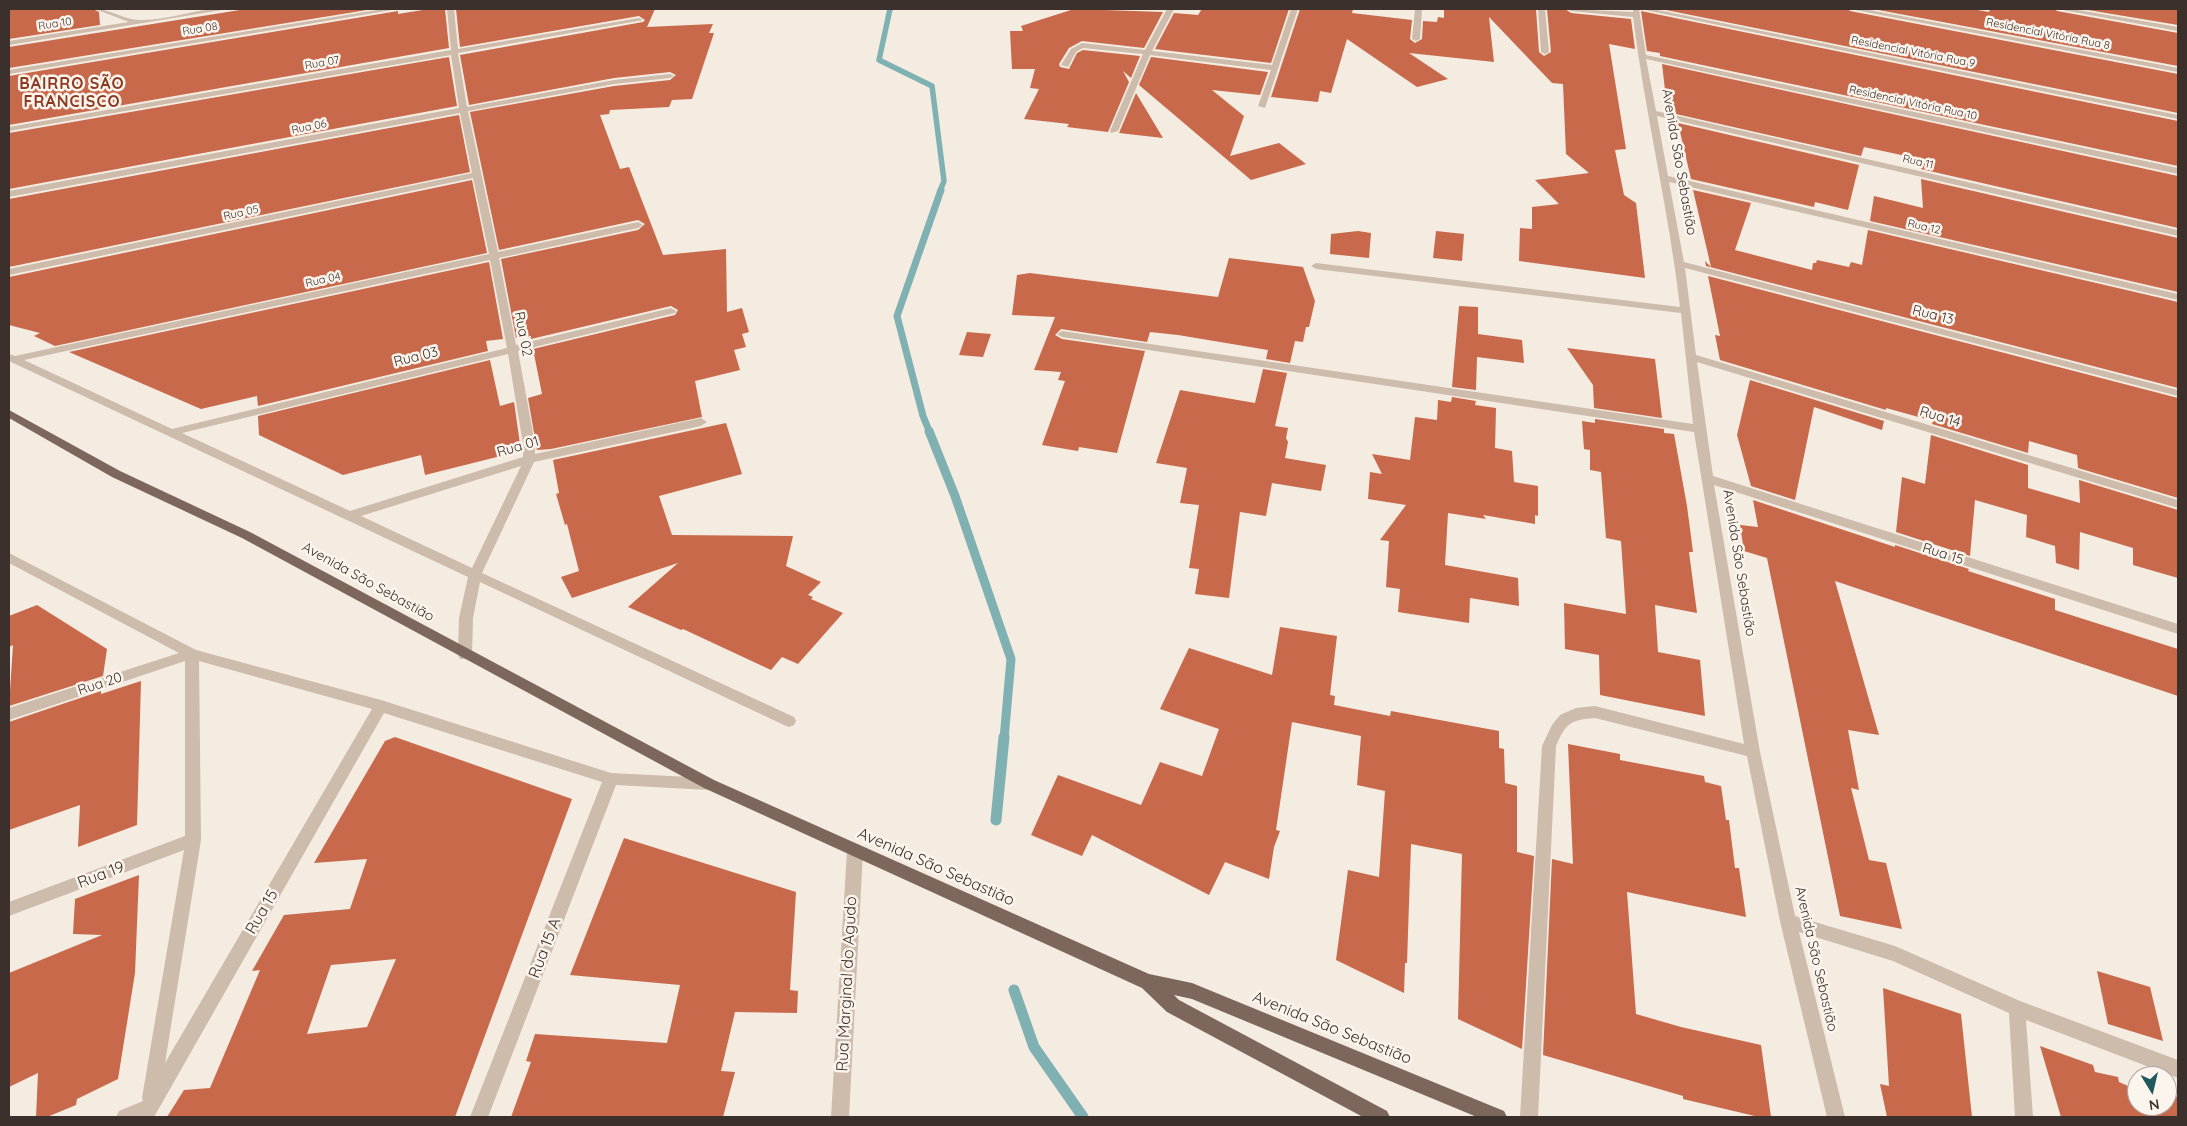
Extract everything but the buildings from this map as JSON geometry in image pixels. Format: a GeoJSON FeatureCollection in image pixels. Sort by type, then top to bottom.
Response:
{"type":"FeatureCollection","features":[{"type":"Feature","properties":{"kind":"main road","name":"Avenida São Sebastião"},"geometry":{"type":"LineString","coordinates":[[9,413],[116,474],[246,535],[465,655],[709,784],[1148,982],[1192,991],[1498,1117]]}},
{"type":"Feature","properties":{"kind":"main road","name":"Avenida São Sebastião"},"geometry":{"type":"LineString","coordinates":[[1148,982],[1173,1006],[1381,1117]]}},
{"type":"Feature","properties":{"kind":"street"},"geometry":{"type":"LineString","coordinates":[[98,9],[135,22]]}},
{"type":"Feature","properties":{"kind":"street","name":"Rua 10"},"geometry":{"type":"LineString","coordinates":[[9,43],[224,9]]}},
{"type":"Feature","properties":{"kind":"street","name":"Rua 08"},"geometry":{"type":"LineString","coordinates":[[9,72],[394,9]]}},
{"type":"Feature","properties":{"kind":"street","name":"Rua 02"},"geometry":{"type":"LineString","coordinates":[[450,9],[453,51],[513,349],[529,444],[524,472],[474,575],[466,618],[465,655]]}},
{"type":"Feature","properties":{"kind":"street"},"geometry":{"type":"LineString","coordinates":[[1114,131],[1146,53],[1170,9]]}},
{"type":"Feature","properties":{"kind":"street"},"geometry":{"type":"LineString","coordinates":[[1262,106],[1295,9]]}},
{"type":"Feature","properties":{"kind":"street"},"geometry":{"type":"LineString","coordinates":[[1416,39],[1418,9]]}},
{"type":"Feature","properties":{"kind":"street"},"geometry":{"type":"LineString","coordinates":[[1541,9],[1545,52]]}},
{"type":"Feature","properties":{"kind":"street","name":"Residencial Vitória Rua 9"},"geometry":{"type":"LineString","coordinates":[[1572,9],[1639,11],[2178,117]]}},
{"type":"Feature","properties":{"kind":"street","name":"Residencial Vitória Rua 8"},"geometry":{"type":"LineString","coordinates":[[1854,9],[2178,70]]}},
{"type":"Feature","properties":{"kind":"street"},"geometry":{"type":"LineString","coordinates":[[2061,9],[2178,29]]}},
{"type":"Feature","properties":{"kind":"street","name":"Avenida São Sebastião"},"geometry":{"type":"LineString","coordinates":[[1639,11],[1642,56],[1680,264],[1693,358],[1699,429],[1753,752],[1788,921],[1836,1117]]}},
{"type":"Feature","properties":{"kind":"street","name":"Rua 07"},"geometry":{"type":"LineString","coordinates":[[9,128],[639,20]]}},
{"type":"Feature","properties":{"kind":"street"},"geometry":{"type":"LineString","coordinates":[[1065,65],[1074,48],[1078,45],[1276,68]]}},
{"type":"Feature","properties":{"kind":"street","name":"Residencial Vitória Rua 10"},"geometry":{"type":"LineString","coordinates":[[1642,56],[2178,171]]}},
{"type":"Feature","properties":{"kind":"street","name":"Rua 06"},"geometry":{"type":"LineString","coordinates":[[9,194],[614,82],[670,76]]}},
{"type":"Feature","properties":{"kind":"street","name":"Rua 11"},"geometry":{"type":"LineString","coordinates":[[1653,113],[2178,232]]}},
{"type":"Feature","properties":{"kind":"street","name":"Rua 05"},"geometry":{"type":"LineString","coordinates":[[9,272],[477,176]]}},
{"type":"Feature","properties":{"kind":"street","name":"Rua 12"},"geometry":{"type":"LineString","coordinates":[[1665,178],[2178,297]]}},
{"type":"Feature","properties":{"kind":"street","name":"Rua 04"},"geometry":{"type":"LineString","coordinates":[[11,358],[638,225]]}},
{"type":"Feature","properties":{"kind":"street","name":"Rua 13"},"geometry":{"type":"LineString","coordinates":[[1680,264],[2178,393]]}},
{"type":"Feature","properties":{"kind":"street"},"geometry":{"type":"LineString","coordinates":[[1316,266],[1686,311]]}},
{"type":"Feature","properties":{"kind":"street","name":"Rua 03"},"geometry":{"type":"LineString","coordinates":[[169,433],[671,311]]}},
{"type":"Feature","properties":{"kind":"street"},"geometry":{"type":"LineString","coordinates":[[1062,334],[1699,429]]}},
{"type":"Feature","properties":{"kind":"street"},"geometry":{"type":"LineString","coordinates":[[11,358],[789,721]]}},
{"type":"Feature","properties":{"kind":"street","name":"Rua 14"},"geometry":{"type":"LineString","coordinates":[[1693,358],[2178,504]]}},
{"type":"Feature","properties":{"kind":"street","name":"Rua 01"},"geometry":{"type":"LineString","coordinates":[[348,516],[528,458],[701,422]]}},
{"type":"Feature","properties":{"kind":"street","name":"Rua 15"},"geometry":{"type":"LineString","coordinates":[[1708,479],[2178,629]]}},
{"type":"Feature","properties":{"kind":"street","name":"Avenida São Sebastião"},"geometry":{"type":"LineString","coordinates":[[9,558],[192,654],[381,706],[611,779],[709,784]]}},
{"type":"Feature","properties":{"kind":"street"},"geometry":{"type":"LineString","coordinates":[[126,1117],[147,1112],[193,840],[192,654]]}},
{"type":"Feature","properties":{"kind":"street","name":"Rua 20"},"geometry":{"type":"LineString","coordinates":[[9,714],[192,654]]}},
{"type":"Feature","properties":{"kind":"street","name":"Rua 15"},"geometry":{"type":"LineString","coordinates":[[147,1112],[381,706]]}},
{"type":"Feature","properties":{"kind":"street"},"geometry":{"type":"LineString","coordinates":[[1529,1117],[1549,746],[1560,721],[1572,713],[1594,712],[1753,752]]}},
{"type":"Feature","properties":{"kind":"street","name":"Rua 15 A"},"geometry":{"type":"LineString","coordinates":[[479,1117],[611,779]]}},
{"type":"Feature","properties":{"kind":"street","name":"Rua 19"},"geometry":{"type":"LineString","coordinates":[[9,909],[193,840]]}},
{"type":"Feature","properties":{"kind":"street","name":"Rua Marginal do Agudo"},"geometry":{"type":"LineString","coordinates":[[840,1117],[855,851]]}},
{"type":"Feature","properties":{"kind":"street"},"geometry":{"type":"LineString","coordinates":[[1788,921],[1895,954],[2017,1008],[2178,1069]]}},
{"type":"Feature","properties":{"kind":"street"},"geometry":{"type":"LineString","coordinates":[[2017,1008],[2024,1117]]}},
{"type":"Feature","properties":{"kind":"waterway"},"geometry":{"type":"LineString","coordinates":[[890,9],[879,60],[932,86],[944,181],[940,191]]}},
{"type":"Feature","properties":{"kind":"waterway"},"geometry":{"type":"LineString","coordinates":[[930,433],[923,416],[897,316],[941,190]]}},
{"type":"Feature","properties":{"kind":"waterway"},"geometry":{"type":"LineString","coordinates":[[929,431],[955,496],[1011,659],[1004,739]]}},
{"type":"Feature","properties":{"kind":"waterway"},"geometry":{"type":"LineString","coordinates":[[996,820],[1004,737]]}},
{"type":"Feature","properties":{"kind":"waterway"},"geometry":{"type":"LineString","coordinates":[[1014,990],[1034,1047],[1083,1117]]}},
{"type":"Feature","properties":{"kind":"district","name":"BAIRRO SÃO FRANCISCO"},"geometry":{"type":"Point","coordinates":[72,93]}}]}
